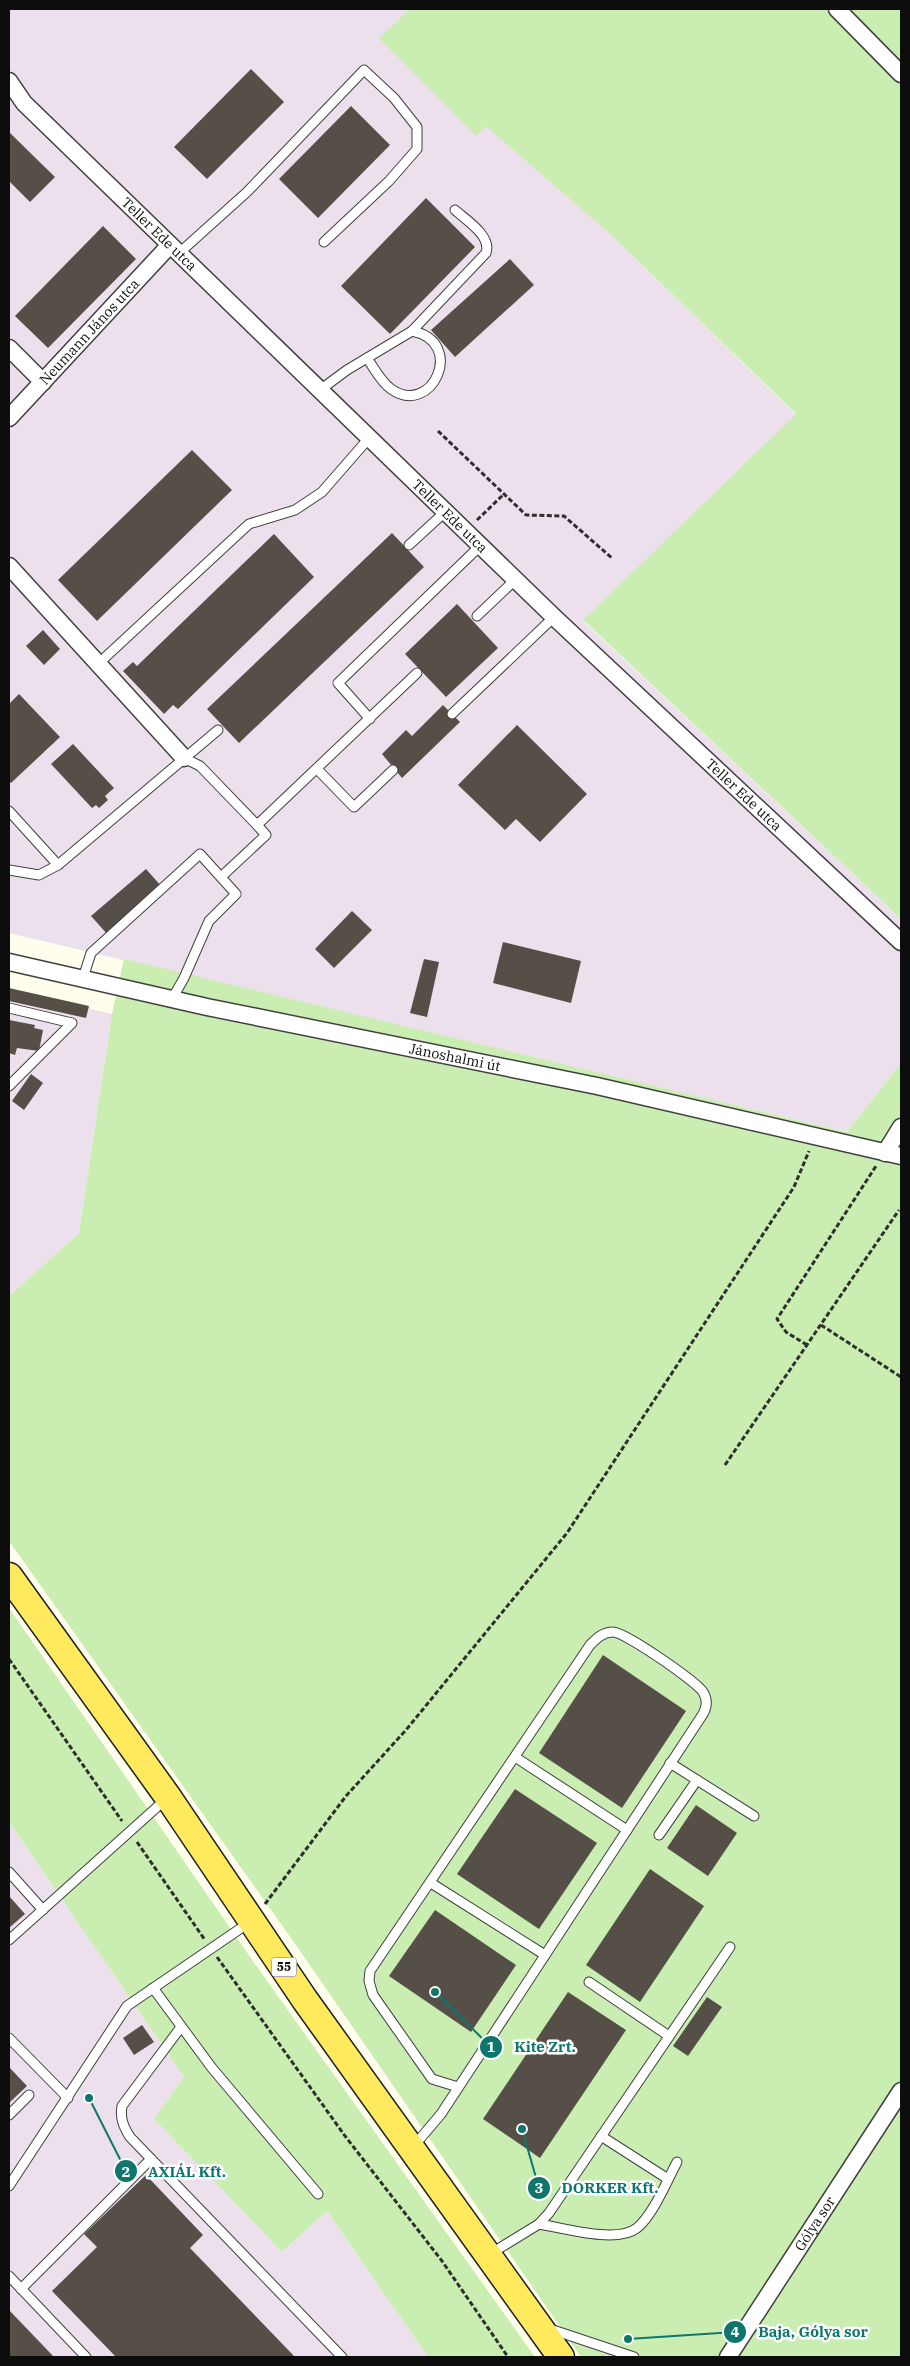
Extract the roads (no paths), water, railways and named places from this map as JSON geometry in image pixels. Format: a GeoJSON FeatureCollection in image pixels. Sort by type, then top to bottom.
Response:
{"type":"FeatureCollection","features":[{"type":"Feature","properties":{"kind":"main road","name":"55"},"geometry":{"type":"LineString","coordinates":[[9,1576],[168,1797],[305,2000],[411,2150],[562,2357]]}},
{"type":"Feature","properties":{"kind":"street"},"geometry":{"type":"LineString","coordinates":[[837,9],[901,74]]}},
{"type":"Feature","properties":{"kind":"street","name":"Teller Ede utca"},"geometry":{"type":"LineString","coordinates":[[9,81],[24,103],[515,580],[901,942]]}},
{"type":"Feature","properties":{"kind":"street","name":"Neumann János utca"},"geometry":{"type":"LineString","coordinates":[[9,418],[42,382],[174,250]]}},
{"type":"Feature","properties":{"kind":"street"},"geometry":{"type":"LineString","coordinates":[[9,348],[42,382]]}},
{"type":"Feature","properties":{"kind":"street"},"geometry":{"type":"LineString","coordinates":[[9,566],[184,758]]}},
{"type":"Feature","properties":{"kind":"street","name":"Jánoshalmi út"},"geometry":{"type":"LineString","coordinates":[[9,962],[172,999],[597,1086],[901,1156]]}},
{"type":"Feature","properties":{"kind":"street"},"geometry":{"type":"LineString","coordinates":[[885,1153],[901,1127]]}},
{"type":"Feature","properties":{"kind":"street","name":"Gólya sor"},"geometry":{"type":"LineString","coordinates":[[728,2357],[901,2091]]}},
{"type":"Feature","properties":{"kind":"lane"},"geometry":{"type":"LineString","coordinates":[[174,250],[247,192],[364,70],[394,98],[417,127],[417,149],[389,181],[324,242]]}},
{"type":"Feature","properties":{"kind":"lane"},"geometry":{"type":"LineString","coordinates":[[320,390],[367,358],[412,332],[486,254],[487,245],[484,238],[455,210]]}},
{"type":"Feature","properties":{"kind":"lane"},"geometry":{"type":"LineString","coordinates":[[367,358],[386,384],[393,390],[408,394],[424,391],[432,385],[438,376],[441,360],[438,349],[431,340],[422,334],[412,332]]}},
{"type":"Feature","properties":{"kind":"lane"},"geometry":{"type":"LineString","coordinates":[[98,664],[249,524],[294,510],[322,492],[369,438]]}},
{"type":"Feature","properties":{"kind":"lane"},"geometry":{"type":"LineString","coordinates":[[409,545],[445,512]]}},
{"type":"Feature","properties":{"kind":"lane"},"geometry":{"type":"LineString","coordinates":[[370,719],[338,683],[480,546]]}},
{"type":"Feature","properties":{"kind":"lane"},"geometry":{"type":"LineString","coordinates":[[477,616],[515,580]]}},
{"type":"Feature","properties":{"kind":"lane"},"geometry":{"type":"LineString","coordinates":[[452,714],[554,617]]}},
{"type":"Feature","properties":{"kind":"lane"},"geometry":{"type":"LineString","coordinates":[[256,826],[417,673]]}},
{"type":"Feature","properties":{"kind":"lane"},"geometry":{"type":"LineString","coordinates":[[9,870],[39,876],[58,865],[218,730]]}},
{"type":"Feature","properties":{"kind":"lane"},"geometry":{"type":"LineString","coordinates":[[184,758],[200,766],[266,835],[221,877]]}},
{"type":"Feature","properties":{"kind":"lane"},"geometry":{"type":"LineString","coordinates":[[317,769],[354,807],[393,770]]}},
{"type":"Feature","properties":{"kind":"lane"},"geometry":{"type":"LineString","coordinates":[[9,811],[58,865]]}},
{"type":"Feature","properties":{"kind":"lane"},"geometry":{"type":"LineString","coordinates":[[83,978],[91,953],[200,854],[236,894],[209,921],[184,978],[172,999]]}},
{"type":"Feature","properties":{"kind":"lane"},"geometry":{"type":"LineString","coordinates":[[9,1008],[72,1023],[9,1086]]}},
{"type":"Feature","properties":{"kind":"lane"},"geometry":{"type":"LineString","coordinates":[[411,2150],[441,2114],[706,1708],[704,1694],[696,1684],[625,1636],[613,1632],[601,1635],[590,1645],[431,1883],[373,1964],[369,1981],[373,1995],[432,2079],[458,2087]]}},
{"type":"Feature","properties":{"kind":"lane"},"geometry":{"type":"LineString","coordinates":[[515,1757],[627,1830]]}},
{"type":"Feature","properties":{"kind":"lane"},"geometry":{"type":"LineString","coordinates":[[670,1764],[754,1816]]}},
{"type":"Feature","properties":{"kind":"lane"},"geometry":{"type":"LineString","coordinates":[[659,1836],[697,1780]]}},
{"type":"Feature","properties":{"kind":"lane"},"geometry":{"type":"LineString","coordinates":[[9,1940],[168,1797]]}},
{"type":"Feature","properties":{"kind":"lane"},"geometry":{"type":"LineString","coordinates":[[9,1872],[43,1910]]}},
{"type":"Feature","properties":{"kind":"lane"},"geometry":{"type":"LineString","coordinates":[[431,1883],[545,1955]]}},
{"type":"Feature","properties":{"kind":"lane"},"geometry":{"type":"LineString","coordinates":[[9,2186],[127,2006],[252,1920]]}},
{"type":"Feature","properties":{"kind":"lane"},"geometry":{"type":"LineString","coordinates":[[488,2256],[539,2224],[549,2213],[730,1947]]}},
{"type":"Feature","properties":{"kind":"lane"},"geometry":{"type":"LineString","coordinates":[[590,1982],[669,2036]]}},
{"type":"Feature","properties":{"kind":"lane"},"geometry":{"type":"LineString","coordinates":[[153,1988],[212,2068],[318,2194]]}},
{"type":"Feature","properties":{"kind":"lane"},"geometry":{"type":"LineString","coordinates":[[181,2027],[122,2106],[123,2126],[151,2159],[342,2357]]}},
{"type":"Feature","properties":{"kind":"lane"},"geometry":{"type":"LineString","coordinates":[[9,2038],[68,2098]]}},
{"type":"Feature","properties":{"kind":"lane"},"geometry":{"type":"LineString","coordinates":[[9,2115],[29,2095]]}},
{"type":"Feature","properties":{"kind":"lane"},"geometry":{"type":"LineString","coordinates":[[601,2136],[668,2179]]}},
{"type":"Feature","properties":{"kind":"lane"},"geometry":{"type":"LineString","coordinates":[[21,2289],[151,2159]]}},
{"type":"Feature","properties":{"kind":"lane"},"geometry":{"type":"LineString","coordinates":[[539,2224],[609,2236],[635,2229],[644,2221],[677,2162]]}},
{"type":"Feature","properties":{"kind":"lane"},"geometry":{"type":"LineString","coordinates":[[9,2276],[86,2357]]}},
{"type":"Feature","properties":{"kind":"lane"},"geometry":{"type":"LineString","coordinates":[[538,2324],[634,2357]]}},
{"type":"Feature","properties":{"kind":"place","name":"Kite Zrt."},"geometry":{"type":"Point","coordinates":[435,1992]}},
{"type":"Feature","properties":{"kind":"place","name":"AXIÁL Kft."},"geometry":{"type":"Point","coordinates":[89,2098]}},
{"type":"Feature","properties":{"kind":"place","name":"DORKER Kft."},"geometry":{"type":"Point","coordinates":[522,2129]}},
{"type":"Feature","properties":{"kind":"place","name":"Baja, Gólya sor"},"geometry":{"type":"Point","coordinates":[628,2339]}}]}
